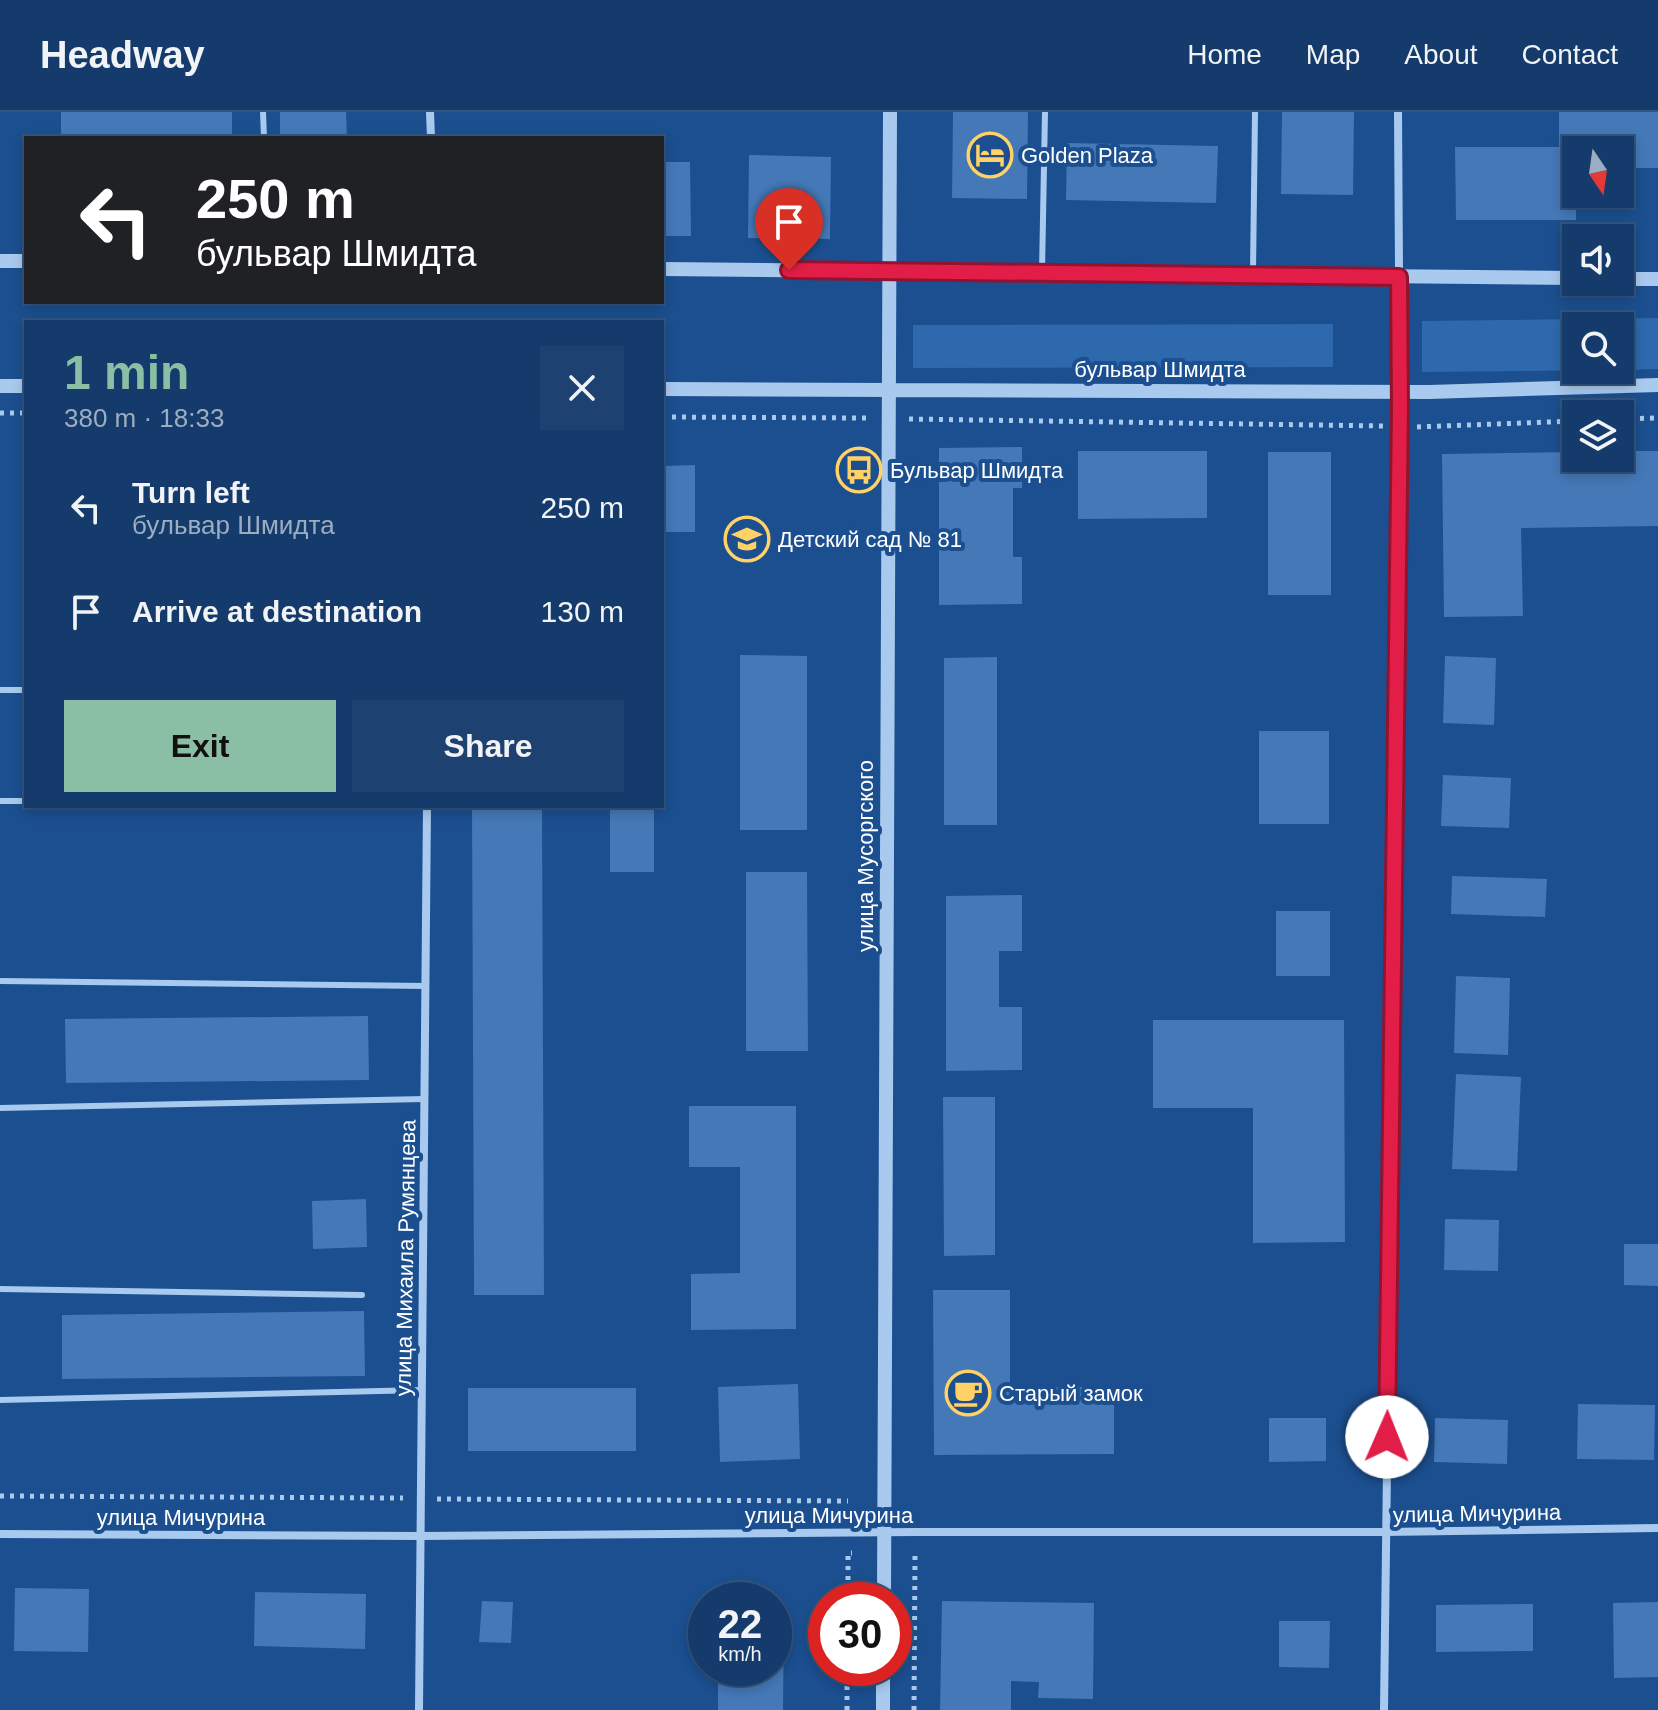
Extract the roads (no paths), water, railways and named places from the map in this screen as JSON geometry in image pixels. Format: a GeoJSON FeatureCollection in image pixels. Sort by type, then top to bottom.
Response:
{"type":"FeatureCollection","features":[{"type":"Feature","properties":{"kind":"street"},"geometry":{"type":"LineString","coordinates":[[430,112],[431,136]]}},
{"type":"Feature","properties":{"kind":"street","name":"улица Мусоргского"},"geometry":{"type":"LineString","coordinates":[[884,1582],[890,112]]}},
{"type":"Feature","properties":{"kind":"street"},"geometry":{"type":"LineString","coordinates":[[1384,1710],[1400,427],[1398,112]]}},
{"type":"Feature","properties":{"kind":"street"},"geometry":{"type":"LineString","coordinates":[[0,261],[24,261]]}},
{"type":"Feature","properties":{"kind":"street"},"geometry":{"type":"LineString","coordinates":[[664,269],[1562,278]]}},
{"type":"Feature","properties":{"kind":"street"},"geometry":{"type":"LineString","coordinates":[[1634,279],[1658,279]]}},
{"type":"Feature","properties":{"kind":"street","name":"бульвар Шмидта"},"geometry":{"type":"LineString","coordinates":[[664,389],[1400,392],[1658,385]]}},
{"type":"Feature","properties":{"kind":"street"},"geometry":{"type":"LineString","coordinates":[[0,386],[24,386]]}},
{"type":"Feature","properties":{"kind":"street","name":"улица Михаила Румянцева"},"geometry":{"type":"LineString","coordinates":[[419,1710],[427,808]]}},
{"type":"Feature","properties":{"kind":"street","name":"улица Мичурина"},"geometry":{"type":"LineString","coordinates":[[0,1534],[421,1536],[1658,1528]]}},
{"type":"Feature","properties":{"kind":"street"},"geometry":{"type":"LineString","coordinates":[[883,1686],[883,1710]]}},
{"type":"Feature","properties":{"kind":"lane"},"geometry":{"type":"LineString","coordinates":[[263,112],[264,136]]}},
{"type":"Feature","properties":{"kind":"lane"},"geometry":{"type":"LineString","coordinates":[[1042,272],[1045,112]]}},
{"type":"Feature","properties":{"kind":"lane"},"geometry":{"type":"LineString","coordinates":[[1253,275],[1255,112]]}},
{"type":"Feature","properties":{"kind":"lane"},"geometry":{"type":"LineString","coordinates":[[0,690],[24,690]]}},
{"type":"Feature","properties":{"kind":"lane"},"geometry":{"type":"LineString","coordinates":[[0,801],[24,801]]}},
{"type":"Feature","properties":{"kind":"lane"},"geometry":{"type":"LineString","coordinates":[[0,981],[426,986]]}},
{"type":"Feature","properties":{"kind":"lane"},"geometry":{"type":"LineString","coordinates":[[0,1108],[425,1099]]}},
{"type":"Feature","properties":{"kind":"lane"},"geometry":{"type":"LineString","coordinates":[[0,1289],[362,1295]]}},
{"type":"Feature","properties":{"kind":"lane"},"geometry":{"type":"LineString","coordinates":[[0,1400],[422,1390]]}},
{"type":"Feature","properties":{"kind":"place","name":"Golden Plaza"},"geometry":{"type":"Point","coordinates":[990,155]}},
{"type":"Feature","properties":{"kind":"place","name":"Бульвар Шмидта"},"geometry":{"type":"Point","coordinates":[859,470]}},
{"type":"Feature","properties":{"kind":"place","name":"Детский сад № 81"},"geometry":{"type":"Point","coordinates":[747,539]}},
{"type":"Feature","properties":{"kind":"place","name":"Старый замок"},"geometry":{"type":"Point","coordinates":[968,1393]}}]}
